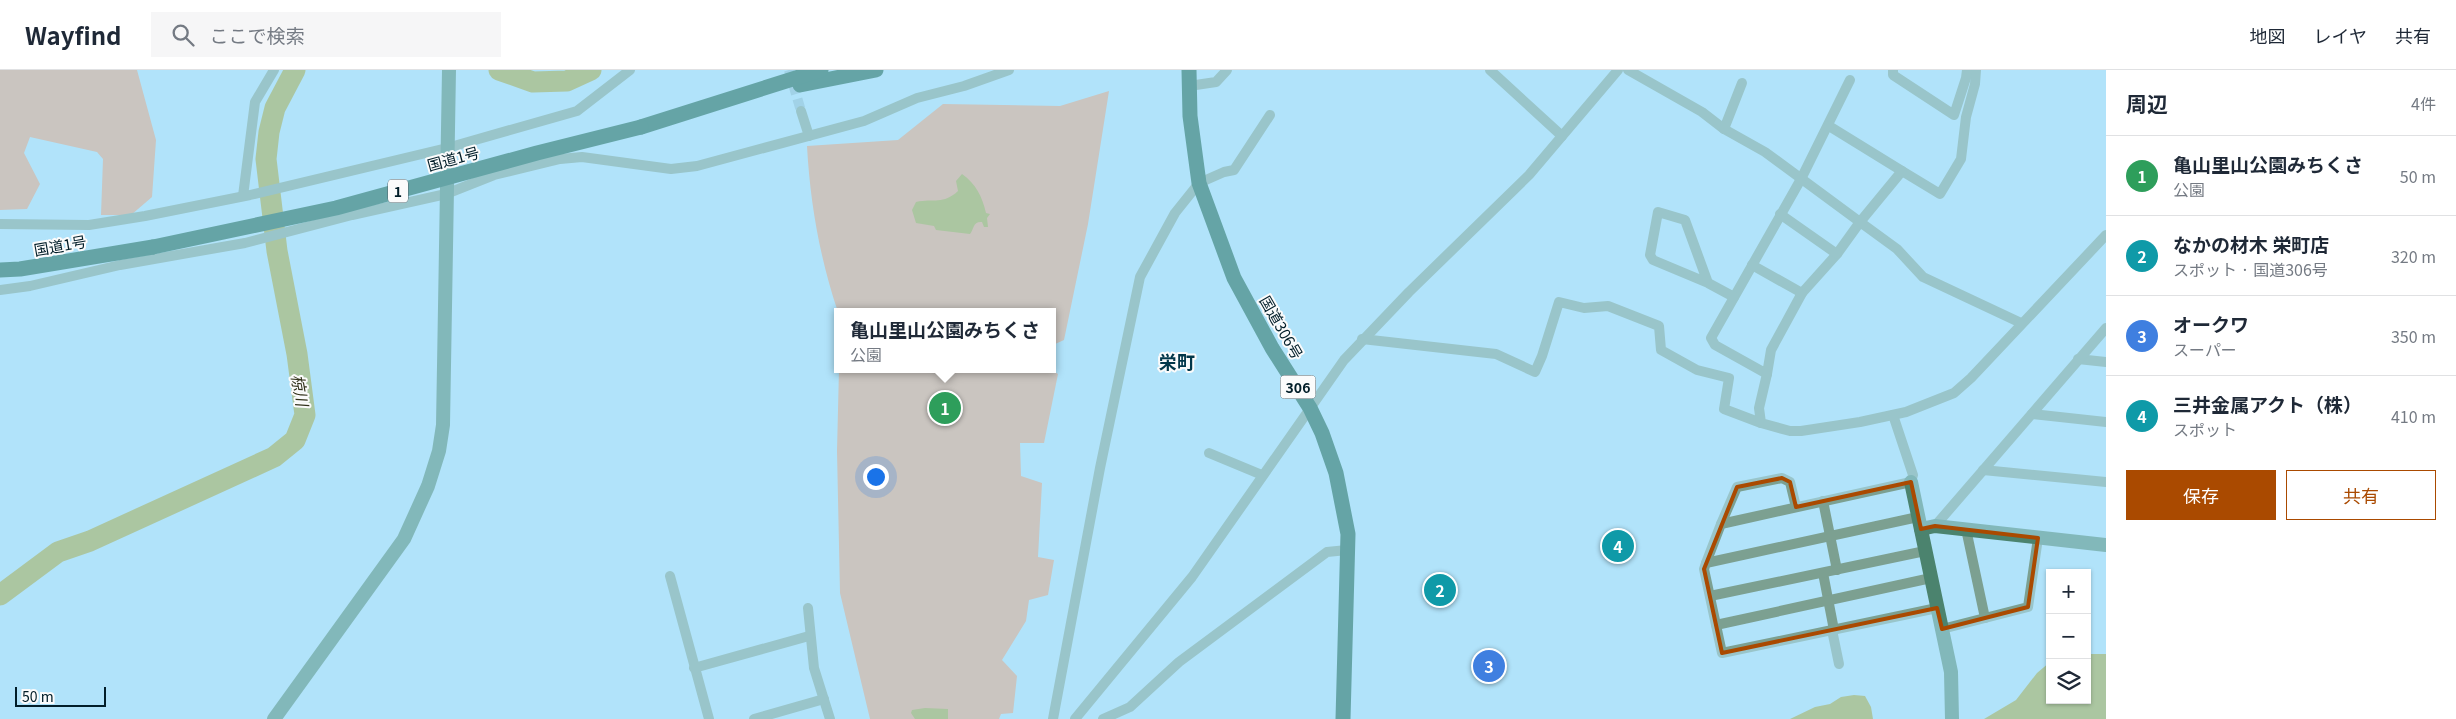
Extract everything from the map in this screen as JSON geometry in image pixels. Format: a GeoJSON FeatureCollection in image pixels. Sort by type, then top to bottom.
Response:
{"type":"FeatureCollection","features":[{"type":"Feature","properties":{"kind":"highway"},"geometry":{"type":"LineString","coordinates":[[728,99],[789,70]]}},
{"type":"Feature","properties":{"kind":"highway","name":"国道1号"},"geometry":{"type":"LineString","coordinates":[[0,270],[20,269],[153,246],[336,208],[537,153],[641,127],[821,70]]}},
{"type":"Feature","properties":{"kind":"highway"},"geometry":{"type":"LineString","coordinates":[[728,99],[876,70]]}},
{"type":"Feature","properties":{"kind":"highway","name":"国道306号"},"geometry":{"type":"LineString","coordinates":[[1189,70],[1190,116],[1199,183],[1234,278],[1272,348],[1310,408],[1336,472],[1345,512],[1347,550],[1343,719]]}},
{"type":"Feature","properties":{"kind":"street"},"geometry":{"type":"LineString","coordinates":[[246,196],[255,102],[274,70]]}},
{"type":"Feature","properties":{"kind":"street"},"geometry":{"type":"LineString","coordinates":[[0,224],[89,225],[246,196],[447,148],[577,110],[630,70]]}},
{"type":"Feature","properties":{"kind":"street"},"geometry":{"type":"LineString","coordinates":[[0,290],[30,286],[67,276],[288,232],[352,215],[446,194],[494,175],[560,159],[582,157],[671,169],[705,164],[864,121],[917,98],[964,86],[1009,70]]}},
{"type":"Feature","properties":{"kind":"street"},"geometry":{"type":"LineString","coordinates":[[1189,86],[1216,82],[1227,70]]}},
{"type":"Feature","properties":{"kind":"street"},"geometry":{"type":"LineString","coordinates":[[1490,70],[1562,136]]}},
{"type":"Feature","properties":{"kind":"street"},"geometry":{"type":"LineString","coordinates":[[1075,719],[1192,577],[1344,360],[1362,339],[1529,175],[1620,70],[1702,112],[1724,129],[1765,152],[1897,249],[1923,277],[2022,323]]}},
{"type":"Feature","properties":{"kind":"street"},"geometry":{"type":"LineString","coordinates":[[1893,70],[1893,75],[1954,115],[1967,70]]}},
{"type":"Feature","properties":{"kind":"street"},"geometry":{"type":"LineString","coordinates":[[1828,126],[1940,194],[1961,159],[1966,117],[1975,84],[1976,70]]}},
{"type":"Feature","properties":{"kind":"street"},"geometry":{"type":"LineString","coordinates":[[274,719],[394,554],[410,529],[428,486],[439,451],[443,424],[449,74]]}},
{"type":"Feature","properties":{"kind":"street"},"geometry":{"type":"LineString","coordinates":[[1768,374],[1715,345],[1711,338],[1801,179],[1850,80]]}},
{"type":"Feature","properties":{"kind":"street"},"geometry":{"type":"LineString","coordinates":[[1724,129],[1742,83]]}},
{"type":"Feature","properties":{"kind":"street"},"geometry":{"type":"LineString","coordinates":[[801,111],[809,136]]}},
{"type":"Feature","properties":{"kind":"street"},"geometry":{"type":"LineString","coordinates":[[1053,719],[1100,468],[1140,277],[1174,213],[1199,183],[1224,172],[1234,170],[1270,115]]}},
{"type":"Feature","properties":{"kind":"street"},"geometry":{"type":"LineString","coordinates":[[1761,423],[1759,408],[1772,350],[1802,293],[1837,254],[1860,222],[1902,171]]}},
{"type":"Feature","properties":{"kind":"street"},"geometry":{"type":"LineString","coordinates":[[1708,283],[1685,220],[1658,212],[1650,255],[1653,260],[1708,283],[1734,297]]}},
{"type":"Feature","properties":{"kind":"street"},"geometry":{"type":"LineString","coordinates":[[1780,214],[1837,254]]}},
{"type":"Feature","properties":{"kind":"street"},"geometry":{"type":"LineString","coordinates":[[1362,339],[1445,350],[1496,354],[1535,372],[1559,302],[1584,308],[1608,306],[1659,326],[1660,350],[1697,370],[1729,378],[1724,409],[1761,423],[1801,431],[1893,415],[1954,393],[2106,235]]}},
{"type":"Feature","properties":{"kind":"street"},"geometry":{"type":"LineString","coordinates":[[1752,265],[1802,293]]}},
{"type":"Feature","properties":{"kind":"street"},"geometry":{"type":"LineString","coordinates":[[1925,524],[1983,470],[2106,328]]}},
{"type":"Feature","properties":{"kind":"street"},"geometry":{"type":"LineString","coordinates":[[2078,359],[2106,362]]}},
{"type":"Feature","properties":{"kind":"street"},"geometry":{"type":"LineString","coordinates":[[2032,414],[2106,422]]}},
{"type":"Feature","properties":{"kind":"street"},"geometry":{"type":"LineString","coordinates":[[1893,415],[1912,474],[1911,482],[1925,524],[1926,551],[1951,672],[1952,719]]}},
{"type":"Feature","properties":{"kind":"street"},"geometry":{"type":"LineString","coordinates":[[1209,453],[1262,475]]}},
{"type":"Feature","properties":{"kind":"street"},"geometry":{"type":"LineString","coordinates":[[1983,470],[2106,482]]}},
{"type":"Feature","properties":{"kind":"street"},"geometry":{"type":"LineString","coordinates":[[1796,507],[1790,482],[1782,478],[1737,487],[1704,569],[1722,653],[1938,608]]}},
{"type":"Feature","properties":{"kind":"street"},"geometry":{"type":"LineString","coordinates":[[1721,524],[1911,482]]}},
{"type":"Feature","properties":{"kind":"street"},"geometry":{"type":"LineString","coordinates":[[1823,501],[1837,570]]}},
{"type":"Feature","properties":{"kind":"street"},"geometry":{"type":"LineString","coordinates":[[1706,563],[1830,536],[1925,524],[2106,545]]}},
{"type":"Feature","properties":{"kind":"street"},"geometry":{"type":"LineString","coordinates":[[1966,530],[1985,618]]}},
{"type":"Feature","properties":{"kind":"street"},"geometry":{"type":"LineString","coordinates":[[1942,628],[2028,607],[2038,538]]}},
{"type":"Feature","properties":{"kind":"street"},"geometry":{"type":"LineString","coordinates":[[1103,719],[1130,707],[1179,662],[1327,552],[1347,550]]}},
{"type":"Feature","properties":{"kind":"street"},"geometry":{"type":"LineString","coordinates":[[1710,596],[1926,551]]}},
{"type":"Feature","properties":{"kind":"street"},"geometry":{"type":"LineString","coordinates":[[1823,573],[1839,664]]}},
{"type":"Feature","properties":{"kind":"street"},"geometry":{"type":"LineString","coordinates":[[670,576],[709,719]]}},
{"type":"Feature","properties":{"kind":"street"},"geometry":{"type":"LineString","coordinates":[[1716,625],[1931,578]]}},
{"type":"Feature","properties":{"kind":"street"},"geometry":{"type":"LineString","coordinates":[[808,608],[809,636],[814,668],[830,719]]}},
{"type":"Feature","properties":{"kind":"street"},"geometry":{"type":"LineString","coordinates":[[694,668],[809,636]]}},
{"type":"Feature","properties":{"kind":"street"},"geometry":{"type":"LineString","coordinates":[[754,719],[824,699]]}},
{"type":"Feature","properties":{"kind":"highlighted area"},"geometry":{"type":"Polygon","coordinates":[[[1782,478],[1790,482],[1796,507],[1911,482],[1921,529],[1935,526],[2038,538],[2028,607],[1942,629],[1937,608],[1722,653],[1704,569],[1737,487],[1782,478]]]}},
{"type":"Feature","properties":{"kind":"shaded area"},"geometry":{"type":"Polygon","coordinates":[[[0,70],[137,70],[156,140],[152,197],[131,215],[101,215],[103,159],[97,152],[30,137],[24,153],[40,184],[27,209],[0,210],[0,70]]]}},
{"type":"Feature","properties":{"kind":"shaded area"},"geometry":{"type":"Polygon","coordinates":[[[1109,91],[1088,224],[1064,340],[1056,344],[1056,308],[837,308],[826,272],[817,230],[807,146],[898,140],[943,104],[1060,106],[1109,91]]]}},
{"type":"Feature","properties":{"kind":"shaded area"},"geometry":{"type":"Polygon","coordinates":[[[962,174],[975,186],[983,201],[986,213],[990,214],[987,218],[988,227],[984,227],[982,222],[979,222],[974,226],[970,234],[936,230],[934,226],[916,223],[912,210],[916,202],[943,200],[953,195],[958,191],[956,181],[962,174]]]}},
{"type":"Feature","properties":{"kind":"shaded area"},"geometry":{"type":"Polygon","coordinates":[[[839,373],[1058,374],[1044,443],[1020,443],[1021,476],[1042,483],[1038,557],[1054,560],[1048,595],[1029,600],[1026,621],[1002,660],[1017,676],[1013,713],[1001,714],[999,719],[870,719],[840,593],[837,451],[839,373]]]}},
{"type":"Feature","properties":{"kind":"shaded area"},"geometry":{"type":"Polygon","coordinates":[[[2091,654],[2106,654],[2106,719],[1984,719],[2016,700],[2037,673],[2046,665],[2046,704],[2091,704],[2091,654]]]}},
{"type":"Feature","properties":{"kind":"shaded area"},"geometry":{"type":"Polygon","coordinates":[[[1865,696],[1871,707],[1873,719],[1790,719],[1815,707],[1830,704],[1841,697],[1865,696]]]}},
{"type":"Feature","properties":{"kind":"shaded area"},"geometry":{"type":"Polygon","coordinates":[[[925,708],[948,709],[948,719],[915,719],[911,713],[912,710],[925,708]]]}},
{"type":"Feature","properties":{"kind":"waterway","name":"椋川"},"geometry":{"type":"LineString","coordinates":[[0,595],[58,552],[90,541],[274,457],[295,440],[305,415],[297,354],[277,251],[266,159],[269,132],[275,108],[295,70]]}},
{"type":"Feature","properties":{"kind":"waterway","name":"椋川"},"geometry":{"type":"LineString","coordinates":[[499,70],[533,82],[567,81],[591,70]]}},
{"type":"Feature","properties":{"kind":"tunnel"},"geometry":{"type":"LineString","coordinates":[[789,70],[801,111]]}},
{"type":"Feature","properties":{"kind":"place","name":"亀山里山公園みちくさ"},"geometry":{"type":"Point","coordinates":[945,408]}},
{"type":"Feature","properties":{"kind":"place","name":"三井金属アクト（株）"},"geometry":{"type":"Point","coordinates":[1618,546]}},
{"type":"Feature","properties":{"kind":"place","name":"なかの材木 栄町店"},"geometry":{"type":"Point","coordinates":[1440,590]}},
{"type":"Feature","properties":{"kind":"place","name":"オークワ"},"geometry":{"type":"Point","coordinates":[1489,666]}},
{"type":"Feature","properties":{"kind":"district","name":"栄町"},"geometry":{"type":"Point","coordinates":[1177,361]}}]}
